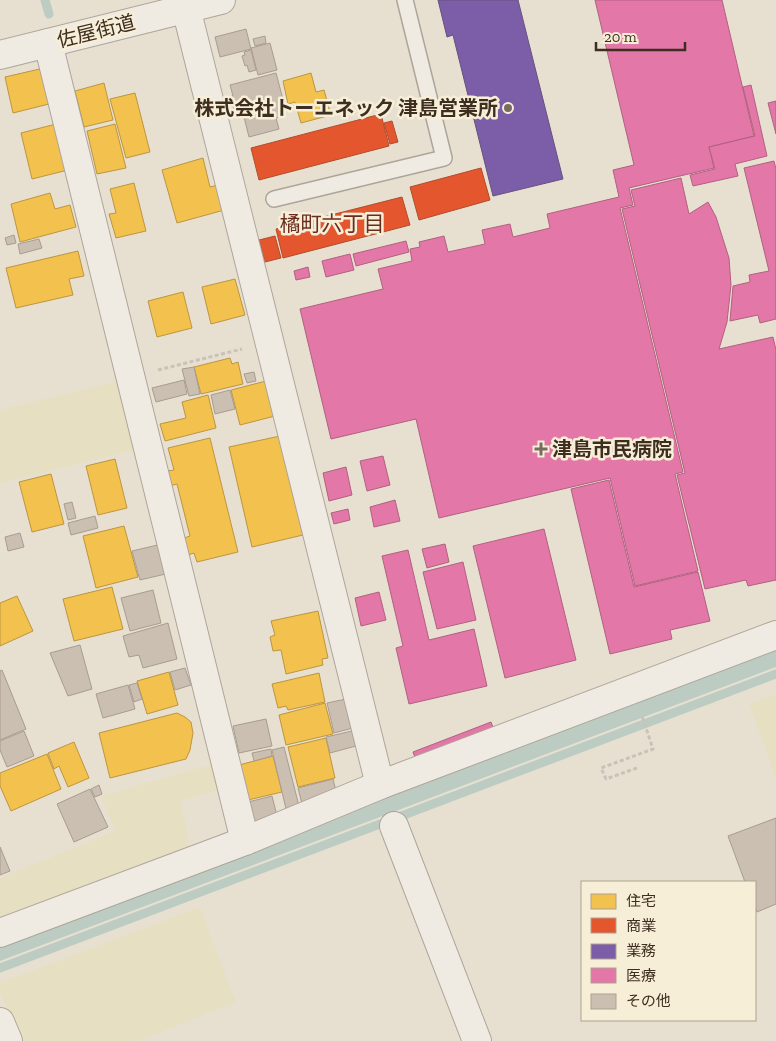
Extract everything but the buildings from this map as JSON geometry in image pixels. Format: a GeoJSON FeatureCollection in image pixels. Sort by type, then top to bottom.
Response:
{"type":"FeatureCollection","features":[{"type":"Feature","properties":{"kind":"street","name":"佐屋街道"},"geometry":{"type":"LineString","coordinates":[[0,55],[185,4],[221,0]]}},
{"type":"Feature","properties":{"kind":"street"},"geometry":{"type":"LineString","coordinates":[[185,4],[380,785]]}},
{"type":"Feature","properties":{"kind":"street"},"geometry":{"type":"LineString","coordinates":[[48,43],[245,840]]}},
{"type":"Feature","properties":{"kind":"street"},"geometry":{"type":"LineString","coordinates":[[0,933],[245,840],[380,785],[776,635]]}},
{"type":"Feature","properties":{"kind":"street"},"geometry":{"type":"LineString","coordinates":[[394,826],[477,1041]]}},
{"type":"Feature","properties":{"kind":"street"},"geometry":{"type":"LineString","coordinates":[[0,1022],[8,1041]]}},
{"type":"Feature","properties":{"kind":"lane"},"geometry":{"type":"LineString","coordinates":[[274,199],[444,158],[405,0]]}},
{"type":"Feature","properties":{"kind":"path"},"geometry":{"type":"LineString","coordinates":[[131,377],[269,342]]}},
{"type":"Feature","properties":{"kind":"path"},"geometry":{"type":"LineString","coordinates":[[637,768],[606,779],[601,768],[653,749],[649,738]]}},
{"type":"Feature","properties":{"kind":"shaded area"},"geometry":{"type":"Polygon","coordinates":[[[122,380],[139,449],[0,483],[0,410],[122,380]]]}},
{"type":"Feature","properties":{"kind":"shaded area"},"geometry":{"type":"Polygon","coordinates":[[[776,649],[776,667],[0,961],[0,942],[776,649]]]}},
{"type":"Feature","properties":{"kind":"shaded area"},"geometry":{"type":"Polygon","coordinates":[[[776,694],[776,779],[749,704],[776,694]]]}},
{"type":"Feature","properties":{"kind":"shaded area"},"geometry":{"type":"Polygon","coordinates":[[[216,763],[223,790],[181,800],[191,854],[0,925],[0,878],[115,831],[101,796],[216,763]]]}},
{"type":"Feature","properties":{"kind":"shaded area"},"geometry":{"type":"Polygon","coordinates":[[[200,907],[236,1002],[139,1041],[20,1041],[0,993],[0,983],[200,907]]]}},
{"type":"Feature","properties":{"kind":"waterway"},"geometry":{"type":"LineString","coordinates":[[45,0],[49,14]]}},
{"type":"Feature","properties":{"kind":"waterway"},"geometry":{"type":"LineString","coordinates":[[0,968],[776,674]]}},
{"type":"Feature","properties":{"kind":"place","name":"株式会社トーエネック 津島営業所"},"geometry":{"type":"Point","coordinates":[508,108]}},
{"type":"Feature","properties":{"kind":"place","name":"津島市民病院"},"geometry":{"type":"Point","coordinates":[541,449]}},
{"type":"Feature","properties":{"kind":"district","name":"橘町六丁目"},"geometry":{"type":"Point","coordinates":[332,223]}}]}
